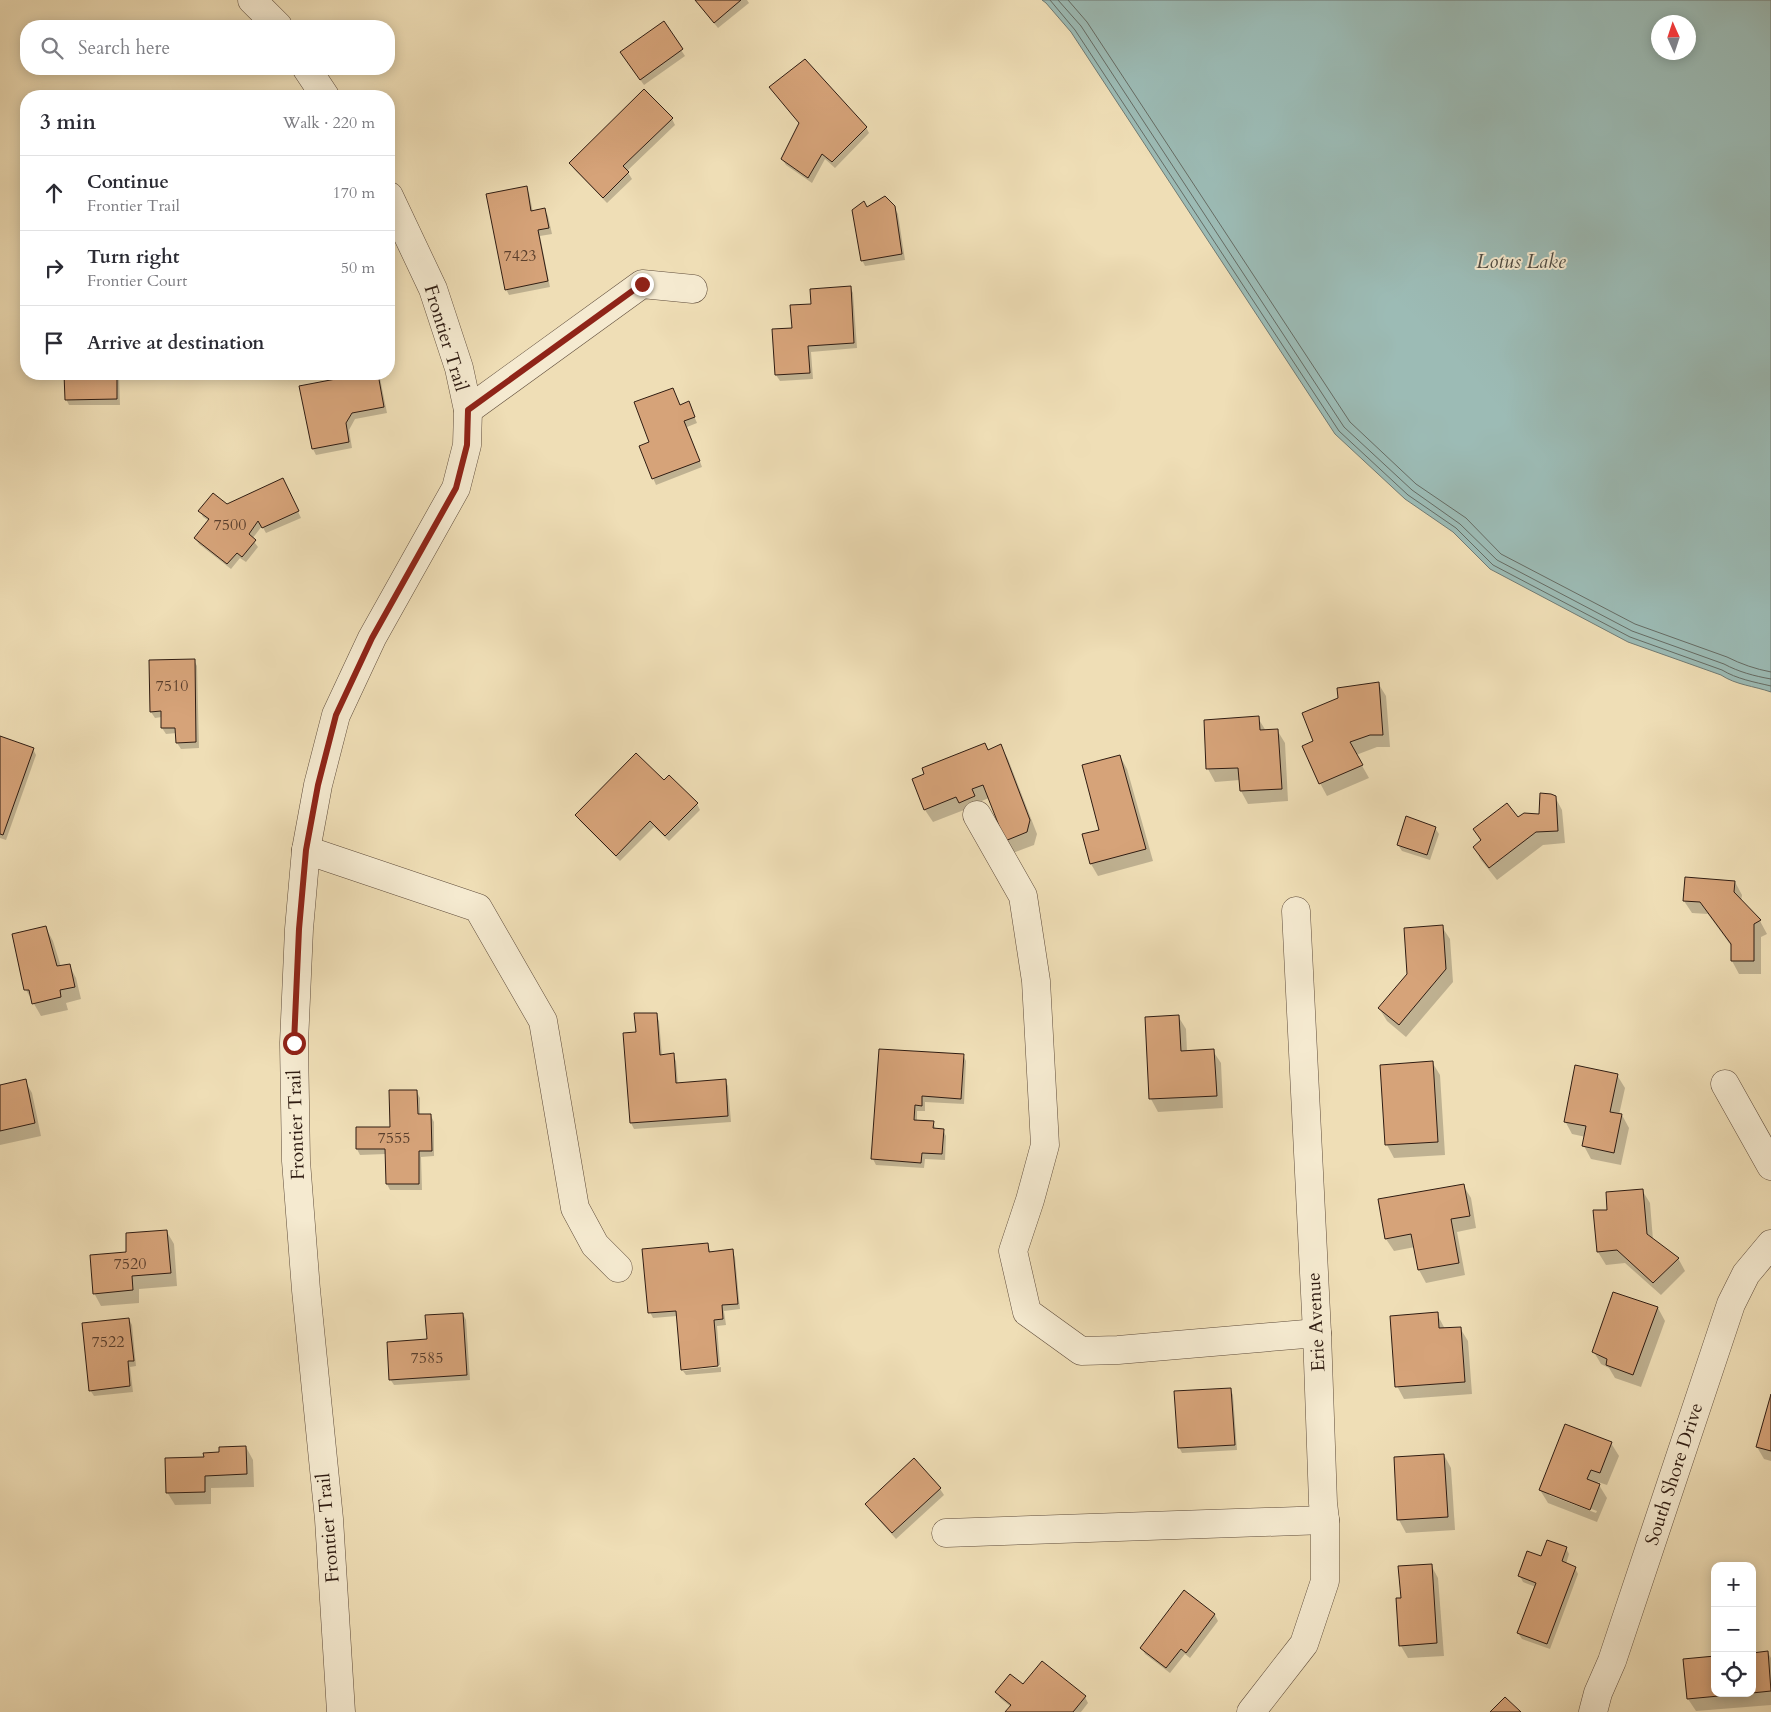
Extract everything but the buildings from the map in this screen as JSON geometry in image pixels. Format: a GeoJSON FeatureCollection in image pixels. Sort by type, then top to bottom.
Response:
{"type":"FeatureCollection","features":[{"type":"Feature","properties":{"kind":"street"},"geometry":{"type":"LineString","coordinates":[[252,0],[272,20]]}},
{"type":"Feature","properties":{"kind":"street"},"geometry":{"type":"LineString","coordinates":[[310,75],[321,90]]}},
{"type":"Feature","properties":{"kind":"street","name":"Frontier Trail"},"geometry":{"type":"LineString","coordinates":[[341,1712],[329,1519],[306,1290],[296,1161],[294,1043],[299,929],[306,850],[318,785],[336,715],[372,638],[456,488],[467,445],[468,410],[459,368],[433,289],[395,209]]}},
{"type":"Feature","properties":{"kind":"street"},"geometry":{"type":"LineString","coordinates":[[468,410],[642,284],[693,289]]}},
{"type":"Feature","properties":{"kind":"street"},"geometry":{"type":"LineString","coordinates":[[977,815],[1022,896],[1036,981],[1046,1145],[1013,1251],[1027,1312],[1081,1351],[1118,1350],[1317,1333]]}},
{"type":"Feature","properties":{"kind":"street"},"geometry":{"type":"LineString","coordinates":[[306,850],[478,908],[543,1021],[575,1208],[595,1245],[618,1268]]}},
{"type":"Feature","properties":{"kind":"street","name":"Erie Avenue"},"geometry":{"type":"LineString","coordinates":[[1251,1712],[1304,1644],[1325,1581],[1325,1520],[1317,1333],[1296,911]]}},
{"type":"Feature","properties":{"kind":"street"},"geometry":{"type":"LineString","coordinates":[[1725,1084],[1771,1166]]}},
{"type":"Feature","properties":{"kind":"street","name":"South Shore Drive"},"geometry":{"type":"LineString","coordinates":[[1593,1712],[1598,1693],[1612,1661],[1731,1304],[1746,1274],[1771,1244]]}},
{"type":"Feature","properties":{"kind":"street"},"geometry":{"type":"LineString","coordinates":[[946,1533],[1325,1520]]}},
{"type":"Feature","properties":{"kind":"water","name":"Lotus Lake"},"geometry":{"type":"Polygon","coordinates":[[[1042,0],[1771,0],[1771,692],[1733,681],[1628,642],[1490,569],[1453,532],[1405,499],[1335,434],[1071,32],[1042,0]]]}},
{"type":"Feature","properties":{"kind":"route"},"geometry":{"type":"LineString","coordinates":[[294,1043],[299,929],[306,850],[318,785],[336,715],[372,638],[456,488],[467,445],[468,410],[642,284]]}}]}
